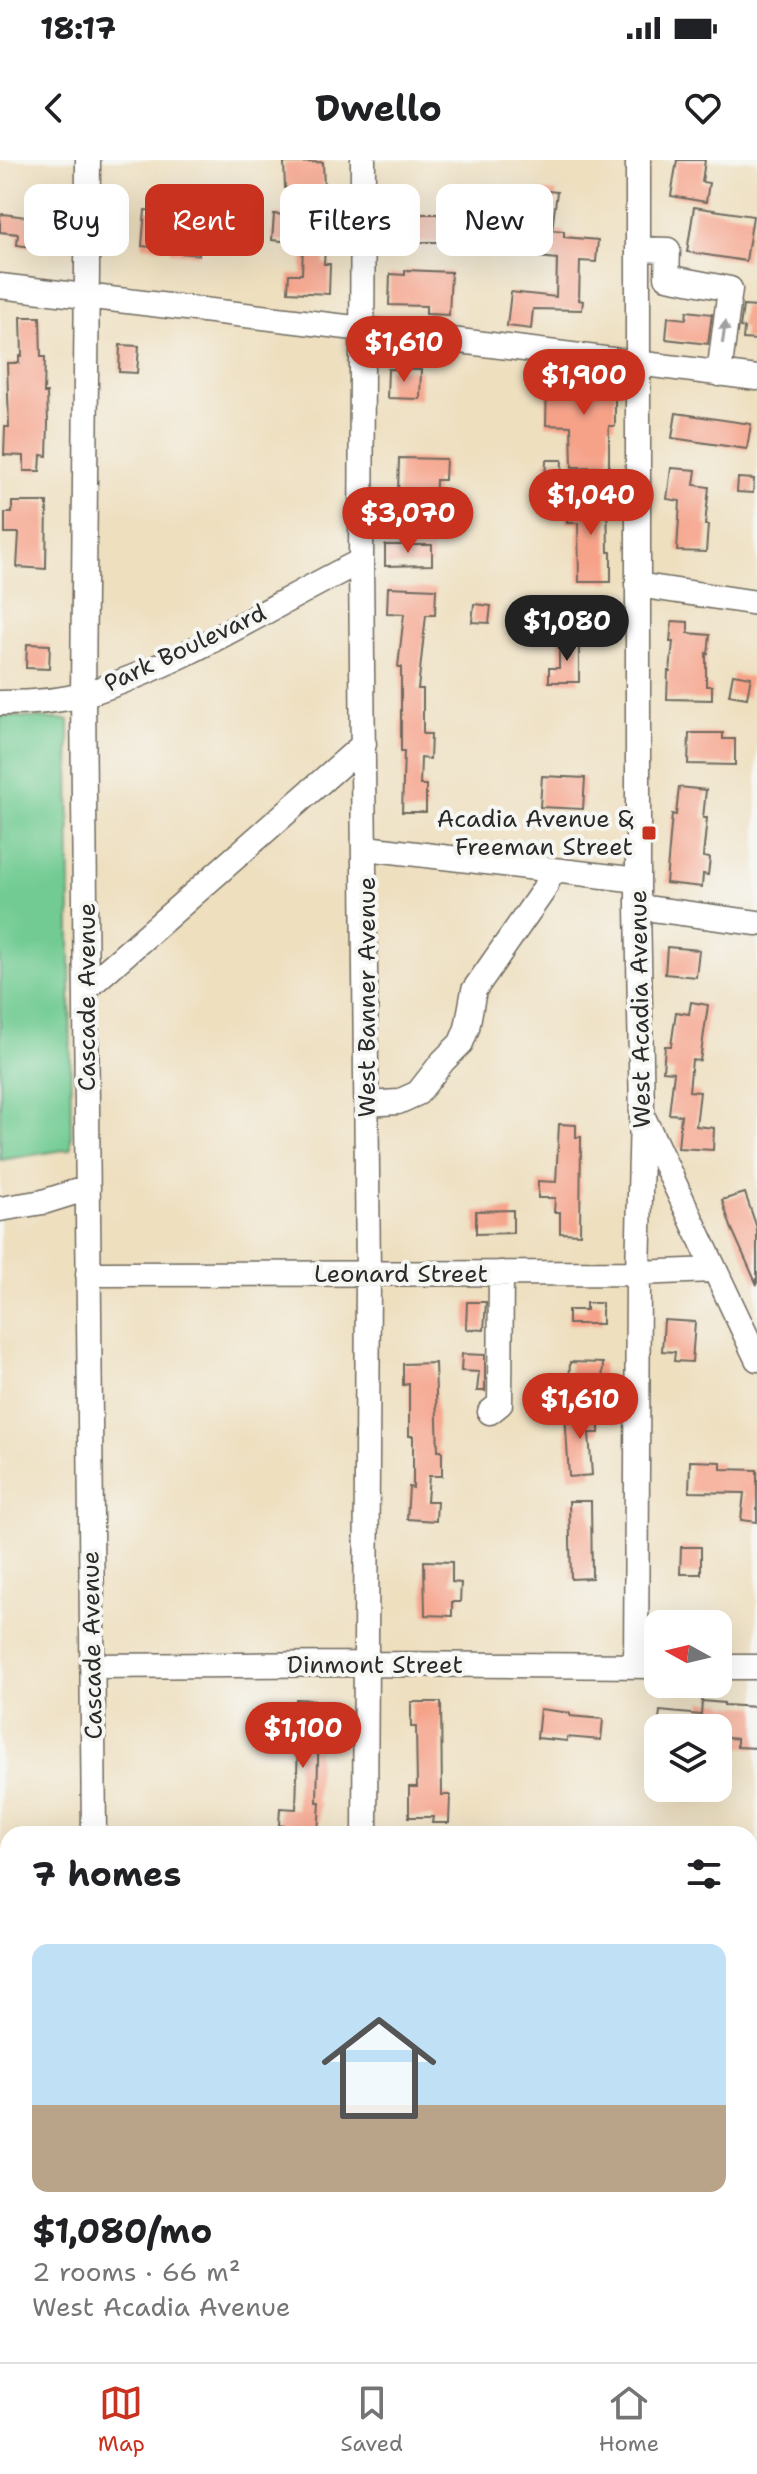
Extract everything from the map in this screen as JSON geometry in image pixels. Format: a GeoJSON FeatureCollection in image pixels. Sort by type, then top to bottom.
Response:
{"type":"FeatureCollection","features":[{"type":"Feature","properties":{"kind":"street","name":"Cascade Avenue"},"geometry":{"type":"LineString","coordinates":[[88,160],[83,695],[94,1826]]}},
{"type":"Feature","properties":{"kind":"street","name":"West Banner Avenue"},"geometry":{"type":"LineString","coordinates":[[363,160],[361,561],[368,1274],[365,1826]]}},
{"type":"Feature","properties":{"kind":"street","name":"West Acadia Avenue"},"geometry":{"type":"LineString","coordinates":[[638,160],[638,907],[642,1115],[638,1273],[646,1610]]}},
{"type":"Feature","properties":{"kind":"street"},"geometry":{"type":"LineString","coordinates":[[638,249],[668,250],[667,277],[730,289],[719,374]]}},
{"type":"Feature","properties":{"kind":"street"},"geometry":{"type":"LineString","coordinates":[[0,286],[757,378]]}},
{"type":"Feature","properties":{"kind":"street","name":"Park Boulevard"},"geometry":{"type":"LineString","coordinates":[[0,703],[28,703],[83,695],[143,673],[361,561]]}},
{"type":"Feature","properties":{"kind":"street"},"geometry":{"type":"LineString","coordinates":[[637,585],[757,603]]}},
{"type":"Feature","properties":{"kind":"street"},"geometry":{"type":"LineString","coordinates":[[88,987],[364,744]]}},
{"type":"Feature","properties":{"kind":"street"},"geometry":{"type":"LineString","coordinates":[[366,848],[638,880]]}},
{"type":"Feature","properties":{"kind":"street"},"geometry":{"type":"LineString","coordinates":[[367,1104],[398,1102],[418,1093],[461,1043],[474,990],[543,891],[553,870]]}},
{"type":"Feature","properties":{"kind":"street"},"geometry":{"type":"LineString","coordinates":[[638,907],[757,923]]}},
{"type":"Feature","properties":{"kind":"street"},"geometry":{"type":"LineString","coordinates":[[642,1115],[757,1359]]}},
{"type":"Feature","properties":{"kind":"street"},"geometry":{"type":"LineString","coordinates":[[0,1209],[43,1202],[88,1188]]}},
{"type":"Feature","properties":{"kind":"street","name":"Leonard Street"},"geometry":{"type":"LineString","coordinates":[[88,1274],[638,1273],[713,1270]]}},
{"type":"Feature","properties":{"kind":"street"},"geometry":{"type":"LineString","coordinates":[[490,1412],[500,1404],[501,1273]]}},
{"type":"Feature","properties":{"kind":"street","name":"Dinmont Street"},"geometry":{"type":"LineString","coordinates":[[92,1666],[644,1666]]}},
{"type":"Feature","properties":{"kind":"street"},"geometry":{"type":"LineString","coordinates":[[732,1667],[757,1667]]}},
{"type":"Feature","properties":{"kind":"green space"},"geometry":{"type":"Polygon","coordinates":[[[0,716],[69,720],[71,1149],[0,1160],[0,716]]]}},
{"type":"Feature","properties":{"kind":"building"},"geometry":{"type":"Polygon","coordinates":[[[677,160],[705,160],[702,182],[709,183],[706,202],[671,196],[677,160]]]}},
{"type":"Feature","properties":{"kind":"building"},"geometry":{"type":"Polygon","coordinates":[[[323,162],[324,184],[285,184],[284,163],[323,162]]]}},
{"type":"Feature","properties":{"kind":"building"},"geometry":{"type":"Polygon","coordinates":[[[553,192],[557,192],[553,222],[553,192]]]}},
{"type":"Feature","properties":{"kind":"building"},"geometry":{"type":"Polygon","coordinates":[[[694,207],[753,216],[746,261],[687,252],[694,207]]]}},
{"type":"Feature","properties":{"kind":"building"},"geometry":{"type":"Polygon","coordinates":[[[145,210],[145,246],[142,246],[145,210]]]}},
{"type":"Feature","properties":{"kind":"building"},"geometry":{"type":"Polygon","coordinates":[[[274,214],[280,215],[280,241],[272,240],[274,214]]]}},
{"type":"Feature","properties":{"kind":"building"},"geometry":{"type":"Polygon","coordinates":[[[420,214],[436,214],[436,242],[420,242],[420,214]]]}},
{"type":"Feature","properties":{"kind":"building"},"geometry":{"type":"Polygon","coordinates":[[[0,215],[24,217],[24,246],[17,245],[18,234],[0,232],[0,215]]]}},
{"type":"Feature","properties":{"kind":"building"},"geometry":{"type":"Polygon","coordinates":[[[553,230],[564,231],[564,237],[598,240],[596,262],[580,261],[579,300],[583,301],[582,310],[533,309],[531,329],[507,326],[511,292],[556,297],[557,259],[529,256],[553,256],[553,230]]]}},
{"type":"Feature","properties":{"kind":"building"},"geometry":{"type":"Polygon","coordinates":[[[303,256],[325,256],[324,264],[330,264],[329,294],[288,292],[289,274],[302,274],[303,256]]]}},
{"type":"Feature","properties":{"kind":"building"},"geometry":{"type":"Polygon","coordinates":[[[405,270],[451,272],[449,315],[426,314],[426,306],[389,305],[390,274],[405,275],[405,270]]]}},
{"type":"Feature","properties":{"kind":"building"},"geometry":{"type":"Polygon","coordinates":[[[743,306],[757,307],[757,340],[743,339],[744,328],[740,327],[743,306]]]}},
{"type":"Feature","properties":{"kind":"building"},"geometry":{"type":"Polygon","coordinates":[[[687,311],[712,314],[708,344],[666,339],[668,317],[686,319],[687,311]]]}},
{"type":"Feature","properties":{"kind":"building"},"geometry":{"type":"Polygon","coordinates":[[[21,317],[40,317],[41,357],[45,357],[47,456],[41,455],[40,471],[24,471],[24,456],[4,455],[5,427],[9,427],[7,363],[19,363],[19,356],[22,356],[21,317]]]}},
{"type":"Feature","properties":{"kind":"building"},"geometry":{"type":"Polygon","coordinates":[[[120,345],[139,346],[137,373],[119,372],[120,345]]]}},
{"type":"Feature","properties":{"kind":"building"},"geometry":{"type":"Polygon","coordinates":[[[388,369],[421,370],[420,399],[387,398],[388,369]]]}},
{"type":"Feature","properties":{"kind":"building"},"geometry":{"type":"Polygon","coordinates":[[[547,380],[615,380],[615,426],[609,426],[609,467],[572,467],[571,426],[546,425],[547,380]]]}},
{"type":"Feature","properties":{"kind":"building"},"geometry":{"type":"Polygon","coordinates":[[[676,413],[751,424],[747,449],[672,438],[676,413]]]}},
{"type":"Feature","properties":{"kind":"building"},"geometry":{"type":"Polygon","coordinates":[[[399,458],[446,459],[445,480],[436,480],[435,517],[393,516],[393,493],[398,493],[399,458]]]}},
{"type":"Feature","properties":{"kind":"building"},"geometry":{"type":"Polygon","coordinates":[[[546,460],[562,460],[561,483],[545,482],[546,460]]]}},
{"type":"Feature","properties":{"kind":"building"},"geometry":{"type":"Polygon","coordinates":[[[671,468],[696,470],[694,485],[709,487],[706,552],[677,551],[680,501],[667,499],[671,468]]]}},
{"type":"Feature","properties":{"kind":"building"},"geometry":{"type":"Polygon","coordinates":[[[738,478],[754,479],[753,493],[737,492],[738,478]]]}},
{"type":"Feature","properties":{"kind":"building"},"geometry":{"type":"Polygon","coordinates":[[[567,496],[607,496],[611,582],[579,582],[578,523],[567,523],[567,496]]]}},
{"type":"Feature","properties":{"kind":"building"},"geometry":{"type":"Polygon","coordinates":[[[12,502],[47,502],[46,569],[17,567],[19,533],[5,533],[5,513],[12,513],[12,502]]]}},
{"type":"Feature","properties":{"kind":"building"},"geometry":{"type":"Polygon","coordinates":[[[385,545],[432,545],[432,565],[385,566],[385,545]]]}},
{"type":"Feature","properties":{"kind":"building"},"geometry":{"type":"Polygon","coordinates":[[[388,587],[436,589],[435,615],[426,615],[418,689],[423,689],[423,734],[431,734],[430,759],[421,758],[420,785],[426,785],[426,812],[402,812],[404,751],[401,751],[401,667],[398,667],[404,614],[387,613],[388,587]]]}},
{"type":"Feature","properties":{"kind":"building"},"geometry":{"type":"Polygon","coordinates":[[[474,604],[491,606],[489,623],[472,622],[474,604]]]}},
{"type":"Feature","properties":{"kind":"building"},"geometry":{"type":"Polygon","coordinates":[[[672,621],[688,622],[688,633],[710,635],[706,653],[706,686],[712,686],[712,700],[667,699],[672,621]]]}},
{"type":"Feature","properties":{"kind":"building"},"geometry":{"type":"Polygon","coordinates":[[[559,639],[579,639],[579,682],[549,682],[549,668],[559,668],[559,639]]]}},
{"type":"Feature","properties":{"kind":"building"},"geometry":{"type":"Polygon","coordinates":[[[27,644],[50,645],[49,669],[26,668],[27,644]]]}},
{"type":"Feature","properties":{"kind":"building"},"geometry":{"type":"Polygon","coordinates":[[[733,674],[751,677],[747,698],[729,695],[733,674]]]}},
{"type":"Feature","properties":{"kind":"building"},"geometry":{"type":"Polygon","coordinates":[[[689,733],[723,733],[723,739],[735,739],[735,765],[688,764],[689,733]]]}},
{"type":"Feature","properties":{"kind":"building"},"geometry":{"type":"Polygon","coordinates":[[[542,776],[585,778],[583,809],[540,807],[542,776]]]}},
{"type":"Feature","properties":{"kind":"building"},"geometry":{"type":"Polygon","coordinates":[[[679,787],[706,790],[703,857],[710,858],[708,875],[703,874],[702,887],[666,883],[672,814],[676,815],[679,787]]]}},
{"type":"Feature","properties":{"kind":"building"},"geometry":{"type":"Polygon","coordinates":[[[667,947],[699,950],[696,977],[665,974],[667,947]]]}},
{"type":"Feature","properties":{"kind":"building"},"geometry":{"type":"Polygon","coordinates":[[[691,1002],[708,1005],[700,1061],[692,1060],[689,1091],[700,1092],[696,1126],[714,1128],[713,1150],[678,1148],[681,1115],[669,1114],[674,1072],[663,1071],[665,1046],[671,1046],[676,1012],[689,1014],[691,1002]]]}},
{"type":"Feature","properties":{"kind":"building"},"geometry":{"type":"Polygon","coordinates":[[[559,1124],[576,1125],[576,1137],[581,1137],[580,1234],[560,1233],[560,1212],[554,1212],[555,1198],[538,1198],[538,1181],[556,1182],[559,1124]]]}},
{"type":"Feature","properties":{"kind":"building"},"geometry":{"type":"Polygon","coordinates":[[[745,1193],[757,1228],[757,1285],[722,1200],[745,1193]]]}},
{"type":"Feature","properties":{"kind":"building"},"geometry":{"type":"Polygon","coordinates":[[[513,1210],[513,1233],[476,1234],[476,1211],[513,1210]]]}},
{"type":"Feature","properties":{"kind":"building"},"geometry":{"type":"Polygon","coordinates":[[[467,1302],[486,1302],[484,1330],[466,1329],[467,1302]]]}},
{"type":"Feature","properties":{"kind":"building"},"geometry":{"type":"Polygon","coordinates":[[[586,1303],[602,1303],[602,1324],[568,1324],[568,1310],[586,1310],[586,1303]]]}},
{"type":"Feature","properties":{"kind":"building"},"geometry":{"type":"Polygon","coordinates":[[[664,1320],[695,1322],[692,1362],[674,1361],[675,1352],[662,1351],[664,1320]]]}},
{"type":"Feature","properties":{"kind":"building"},"geometry":{"type":"Polygon","coordinates":[[[462,1354],[485,1355],[485,1391],[477,1391],[479,1372],[461,1371],[462,1354]]]}},
{"type":"Feature","properties":{"kind":"building"},"geometry":{"type":"Polygon","coordinates":[[[570,1362],[603,1363],[602,1390],[569,1389],[570,1362]]]}},
{"type":"Feature","properties":{"kind":"building"},"geometry":{"type":"Polygon","coordinates":[[[435,1363],[438,1451],[442,1451],[442,1476],[429,1476],[427,1501],[437,1501],[436,1521],[407,1519],[409,1487],[413,1488],[413,1436],[409,1436],[409,1384],[403,1385],[403,1364],[435,1363]]]}},
{"type":"Feature","properties":{"kind":"building"},"geometry":{"type":"Polygon","coordinates":[[[599,1411],[599,1433],[589,1433],[592,1475],[569,1477],[565,1412],[599,1411]]]}},
{"type":"Feature","properties":{"kind":"building"},"geometry":{"type":"Polygon","coordinates":[[[690,1461],[721,1462],[721,1469],[757,1470],[757,1522],[741,1520],[744,1493],[689,1492],[690,1461]]]}},
{"type":"Feature","properties":{"kind":"building"},"geometry":{"type":"Polygon","coordinates":[[[569,1501],[591,1501],[592,1578],[571,1579],[569,1501]]]}},
{"type":"Feature","properties":{"kind":"building"},"geometry":{"type":"Polygon","coordinates":[[[681,1547],[701,1547],[701,1574],[680,1574],[681,1547]]]}},
{"type":"Feature","properties":{"kind":"building"},"geometry":{"type":"Polygon","coordinates":[[[424,1561],[452,1562],[452,1582],[461,1583],[460,1602],[452,1602],[452,1616],[425,1615],[424,1561]]]}},
{"type":"Feature","properties":{"kind":"building"},"geometry":{"type":"Polygon","coordinates":[[[296,1699],[315,1700],[315,1719],[319,1719],[318,1826],[279,1825],[280,1808],[296,1809],[298,1742],[277,1741],[277,1723],[296,1723],[296,1699]]]}},
{"type":"Feature","properties":{"kind":"building"},"geometry":{"type":"Polygon","coordinates":[[[702,1701],[757,1707],[757,1748],[737,1747],[737,1739],[732,1738],[732,1714],[701,1714],[702,1701]]]}},
{"type":"Feature","properties":{"kind":"building"},"geometry":{"type":"Polygon","coordinates":[[[411,1702],[441,1702],[442,1795],[450,1795],[449,1823],[432,1823],[433,1817],[409,1817],[409,1787],[417,1787],[416,1727],[411,1727],[411,1702]]]}},
{"type":"Feature","properties":{"kind":"building"},"geometry":{"type":"Polygon","coordinates":[[[540,1709],[603,1719],[601,1740],[537,1738],[540,1709]]]}},
{"type":"Feature","properties":{"kind":"building"},"geometry":{"type":"Polygon","coordinates":[[[660,1711],[691,1714],[660,1714],[660,1711]]]}},
{"type":"Feature","properties":{"kind":"place","name":"Acadia Avenue & Freeman Street"},"geometry":{"type":"Point","coordinates":[649,833]}}]}
